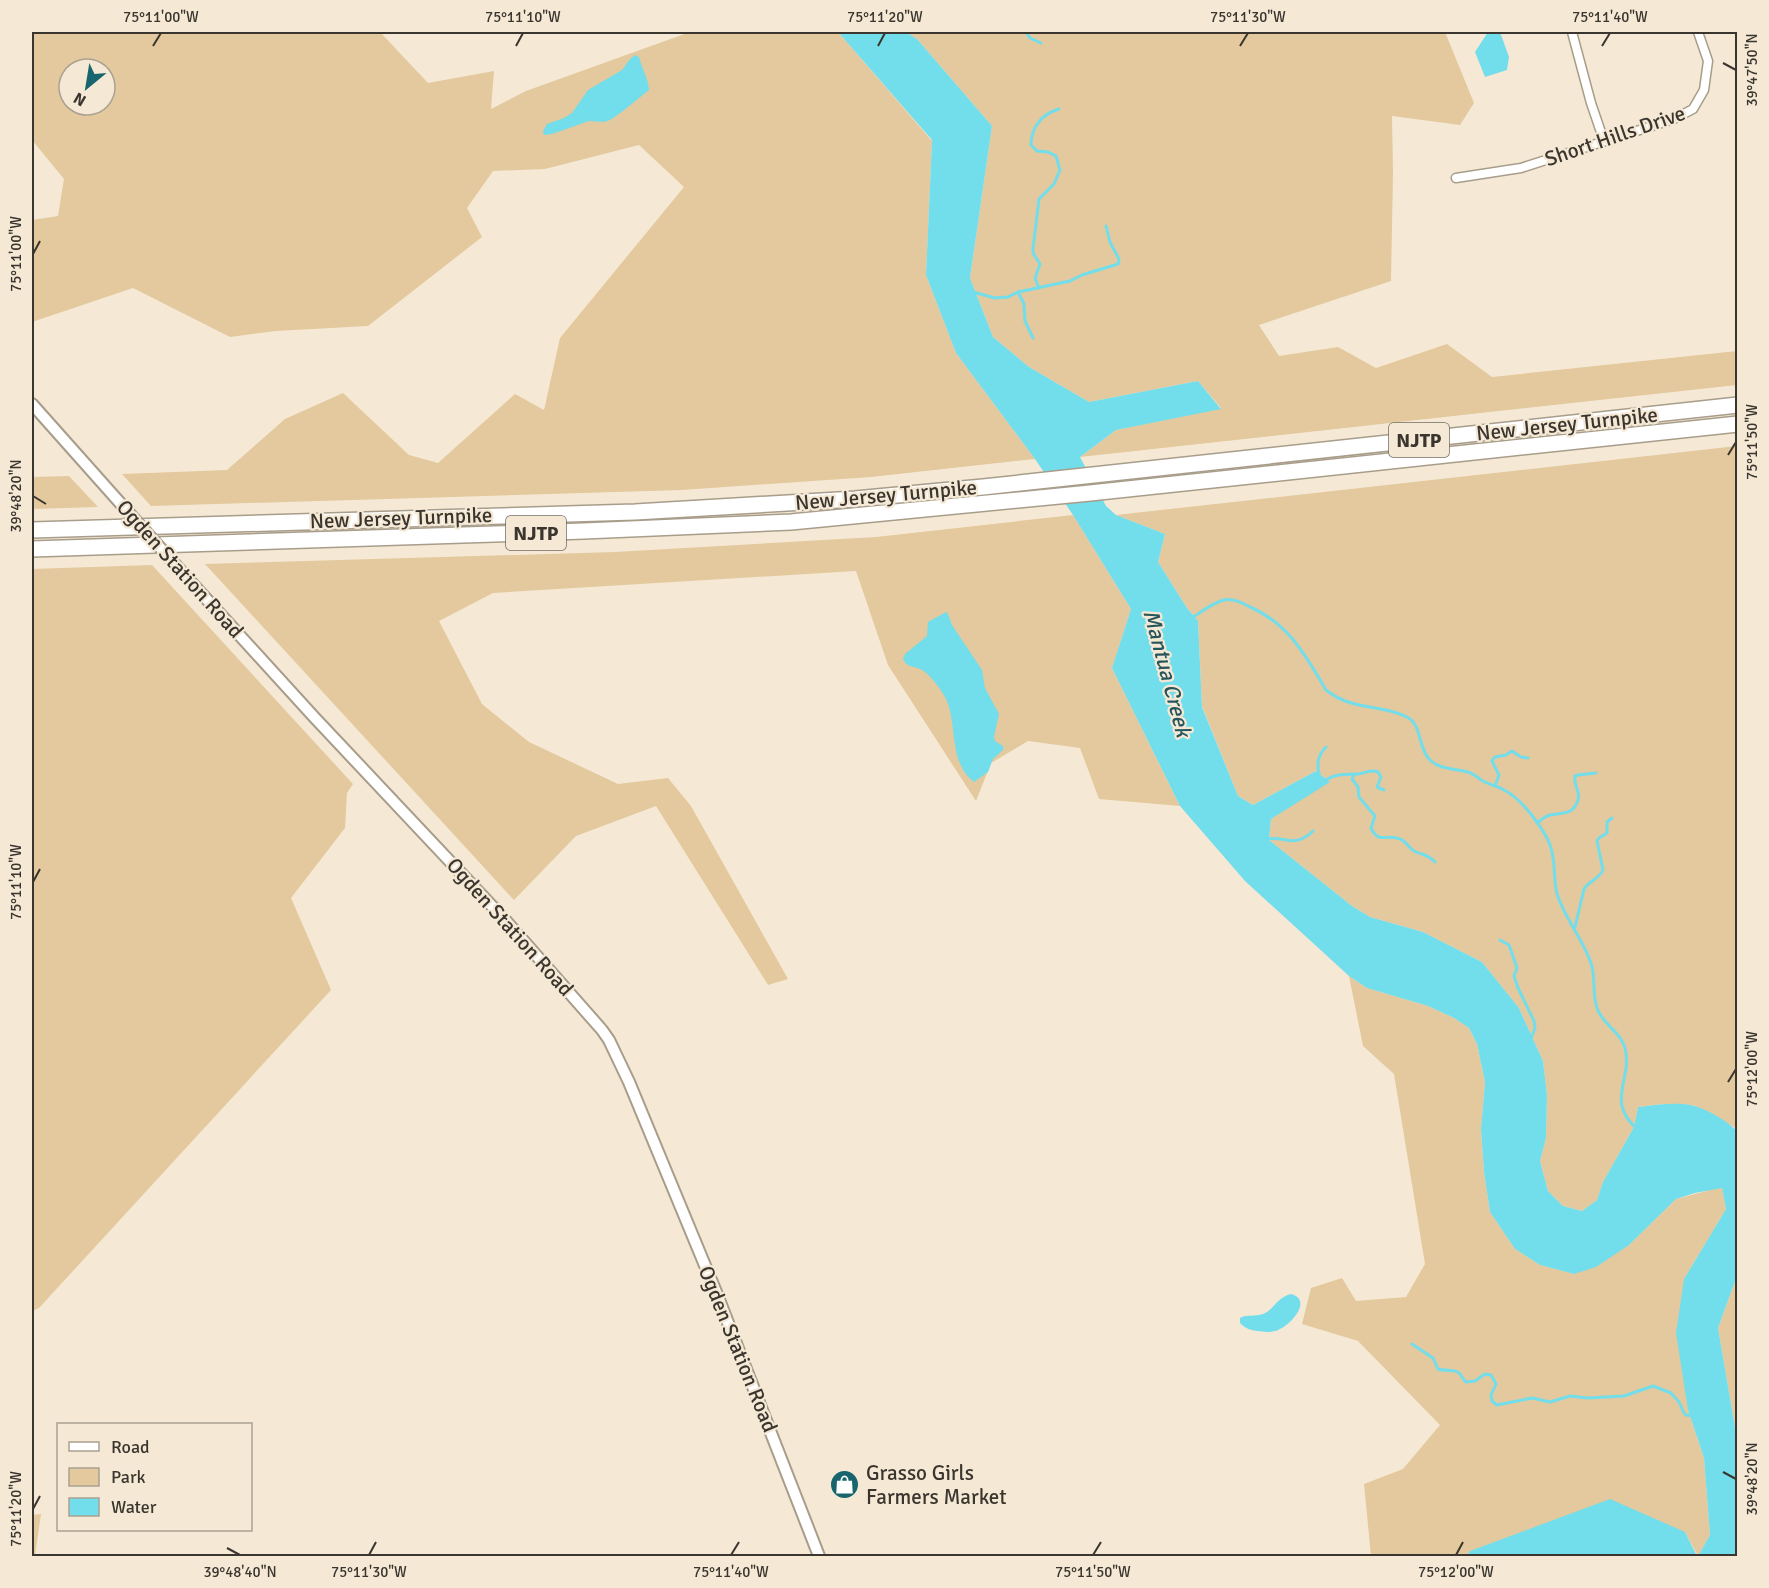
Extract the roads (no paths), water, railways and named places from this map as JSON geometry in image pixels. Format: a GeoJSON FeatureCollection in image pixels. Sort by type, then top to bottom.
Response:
{"type":"FeatureCollection","features":[{"type":"Feature","properties":{"kind":"highway","name":"New Jersey Turnpike"},"geometry":{"type":"LineString","coordinates":[[32,530],[635,512],[855,499],[1737,405]]}},
{"type":"Feature","properties":{"kind":"highway","name":"New Jersey Turnpike"},"geometry":{"type":"LineString","coordinates":[[32,549],[698,527],[802,521],[1737,424]]}},
{"type":"Feature","properties":{"kind":"street"},"geometry":{"type":"LineString","coordinates":[[1572,32],[1604,141]]}},
{"type":"Feature","properties":{"kind":"street","name":"Short Hills Drive"},"geometry":{"type":"LineString","coordinates":[[1456,178],[1521,168],[1674,119],[1693,110],[1704,90],[1708,61],[1698,32]]}},
{"type":"Feature","properties":{"kind":"street","name":"Ogden Station Road"},"geometry":{"type":"LineString","coordinates":[[32,404],[306,708],[507,922],[590,1015],[609,1040],[629,1082],[711,1281],[819,1557]]}},
{"type":"Feature","properties":{"kind":"water","name":"Mantua Creek"},"geometry":{"type":"Polygon","coordinates":[[[838,32],[906,32],[917,39],[992,126],[970,278],[993,337],[1029,367],[1089,402],[1198,381],[1221,409],[1116,430],[1080,457],[1106,506],[1116,515],[1165,534],[1158,562],[1187,608],[1198,621],[1202,707],[1238,796],[1253,805],[1316,771],[1330,782],[1271,819],[1269,840],[1352,906],[1370,917],[1423,932],[1482,962],[1519,1008],[1543,1061],[1547,1095],[1546,1138],[1540,1161],[1548,1191],[1563,1206],[1582,1211],[1597,1200],[1603,1182],[1634,1127],[1638,1107],[1691,1105],[1716,1115],[1737,1131],[1737,1276],[1718,1328],[1737,1439],[1737,1556],[1698,1556],[1710,1535],[1704,1458],[1688,1410],[1676,1333],[1684,1279],[1726,1209],[1722,1188],[1676,1199],[1629,1245],[1596,1267],[1574,1274],[1540,1265],[1515,1249],[1490,1212],[1481,1129],[1485,1082],[1477,1044],[1469,1028],[1428,1006],[1367,988],[1349,976],[1245,881],[1180,806],[1112,668],[1131,609],[1073,515],[1035,459],[956,353],[926,275],[932,140],[838,32]]]}},
{"type":"Feature","properties":{"kind":"water"},"geometry":{"type":"Polygon","coordinates":[[[1488,32],[1500,32],[1509,57],[1507,70],[1485,77],[1475,52],[1488,32]]]}},
{"type":"Feature","properties":{"kind":"water"},"geometry":{"type":"Polygon","coordinates":[[[635,55],[639,57],[649,90],[610,120],[589,121],[544,135],[543,131],[547,124],[572,113],[588,90],[622,70],[635,55]]]}},
{"type":"Feature","properties":{"kind":"water"},"geometry":{"type":"Polygon","coordinates":[[[946,612],[982,670],[985,688],[999,714],[994,737],[995,741],[1003,746],[1003,750],[993,759],[988,772],[974,782],[960,764],[950,709],[946,699],[936,683],[925,672],[909,666],[903,659],[905,654],[927,636],[928,622],[946,612]]]}},
{"type":"Feature","properties":{"kind":"water"},"geometry":{"type":"Polygon","coordinates":[[[1291,1294],[1300,1301],[1300,1306],[1294,1317],[1280,1329],[1272,1332],[1257,1331],[1240,1323],[1240,1318],[1263,1314],[1282,1298],[1291,1294]]]}},
{"type":"Feature","properties":{"kind":"water"},"geometry":{"type":"Polygon","coordinates":[[[1610,1499],[1685,1532],[1697,1556],[1466,1556],[1470,1551],[1610,1499]]]}},
{"type":"Feature","properties":{"kind":"waterway"},"geometry":{"type":"LineString","coordinates":[[1026,32],[1030,38],[1041,43]]}},
{"type":"Feature","properties":{"kind":"waterway"},"geometry":{"type":"LineString","coordinates":[[1039,288],[1035,278],[1040,264],[1033,253],[1039,199],[1054,184],[1060,170],[1056,156],[1048,152],[1037,151],[1031,145],[1035,127],[1047,114],[1059,109]]}},
{"type":"Feature","properties":{"kind":"waterway"},"geometry":{"type":"LineString","coordinates":[[973,292],[995,298],[1008,297],[1018,292],[1070,281],[1118,264],[1119,259],[1110,242],[1106,226]]}},
{"type":"Feature","properties":{"kind":"waterway"},"geometry":{"type":"LineString","coordinates":[[1018,292],[1024,304],[1025,321],[1033,338]]}},
{"type":"Feature","properties":{"kind":"waterway"},"geometry":{"type":"LineString","coordinates":[[1192,618],[1211,605],[1227,600],[1241,602],[1263,614],[1275,622],[1295,642],[1326,690],[1347,702],[1387,710],[1407,717],[1415,725],[1423,750],[1430,760],[1443,767],[1470,773],[1502,789],[1528,810],[1549,842],[1557,894],[1591,963],[1599,1014],[1623,1042],[1626,1070],[1621,1099],[1628,1119],[1637,1129]]}},
{"type":"Feature","properties":{"kind":"waterway"},"geometry":{"type":"LineString","coordinates":[[1319,775],[1318,760],[1326,747]]}},
{"type":"Feature","properties":{"kind":"waterway"},"geometry":{"type":"LineString","coordinates":[[1495,786],[1499,775],[1492,761],[1495,757],[1512,751],[1521,757],[1528,758]]}},
{"type":"Feature","properties":{"kind":"waterway"},"geometry":{"type":"LineString","coordinates":[[1324,781],[1336,776],[1375,771],[1381,777],[1377,787],[1384,790]]}},
{"type":"Feature","properties":{"kind":"waterway"},"geometry":{"type":"LineString","coordinates":[[1537,823],[1548,816],[1573,809],[1579,797],[1575,776],[1596,773]]}},
{"type":"Feature","properties":{"kind":"waterway"},"geometry":{"type":"LineString","coordinates":[[1354,774],[1352,779],[1358,787],[1359,797],[1375,816],[1371,828],[1374,833],[1380,837],[1402,840],[1414,851],[1435,862]]}},
{"type":"Feature","properties":{"kind":"waterway"},"geometry":{"type":"LineString","coordinates":[[1575,927],[1584,889],[1603,870],[1597,841],[1607,833],[1607,822],[1612,818]]}},
{"type":"Feature","properties":{"kind":"waterway"},"geometry":{"type":"LineString","coordinates":[[1267,839],[1295,841],[1313,831]]}},
{"type":"Feature","properties":{"kind":"waterway"},"geometry":{"type":"LineString","coordinates":[[1500,940],[1509,945],[1517,968],[1514,976],[1534,1021],[1535,1028],[1530,1041]]}},
{"type":"Feature","properties":{"kind":"waterway"},"geometry":{"type":"LineString","coordinates":[[1412,1344],[1433,1358],[1438,1369],[1458,1372],[1466,1382],[1475,1381],[1485,1374],[1491,1375],[1496,1384],[1491,1395],[1492,1401],[1497,1405],[1532,1398],[1550,1402],[1570,1396],[1588,1398],[1624,1396],[1653,1386],[1671,1393],[1679,1402],[1684,1413],[1694,1416]]}},
{"type":"Feature","properties":{"kind":"place","name":"Grasso Girls Farmers Market"},"geometry":{"type":"Point","coordinates":[845,1485]}}]}
